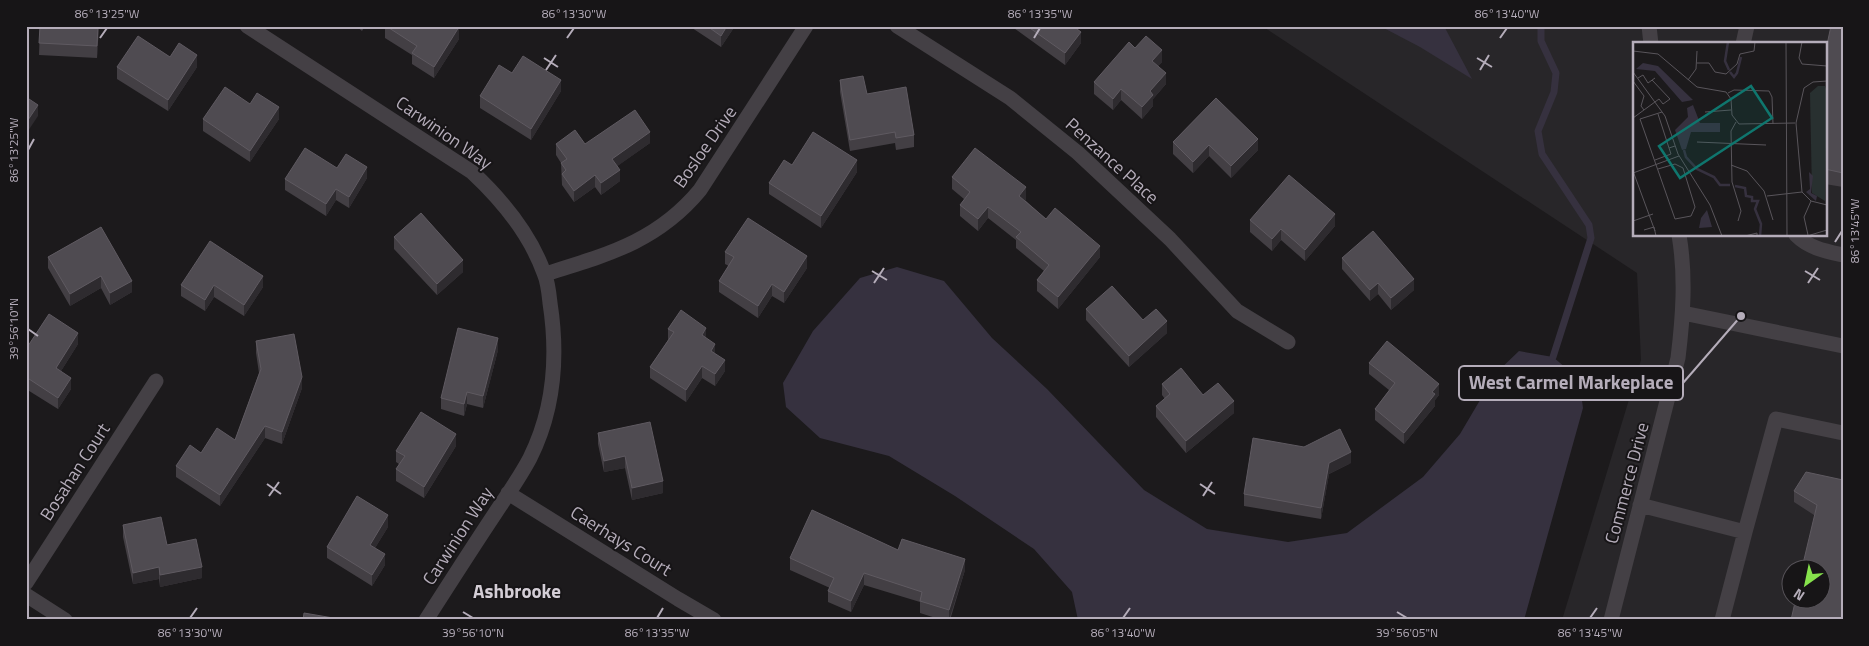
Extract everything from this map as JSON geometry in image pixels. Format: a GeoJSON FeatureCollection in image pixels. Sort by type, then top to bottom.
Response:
{"type":"FeatureCollection","features":[{"type":"Feature","properties":{"kind":"street","name":"Carwinion Way"},"geometry":{"type":"LineString","coordinates":[[247,26],[472,172],[502,202],[527,240],[545,274],[553,319],[554,348],[550,397],[541,432],[520,476],[426,620]]}},
{"type":"Feature","properties":{"kind":"street","name":"Bosloe Drive"},"geometry":{"type":"LineString","coordinates":[[545,274],[620,250],[654,231],[681,211],[700,190],[806,26]]}},
{"type":"Feature","properties":{"kind":"street","name":"Penzance Place"},"geometry":{"type":"LineString","coordinates":[[897,26],[1010,98],[1078,153],[1170,239],[1237,311],[1288,342]]}},
{"type":"Feature","properties":{"kind":"street"},"geometry":{"type":"LineString","coordinates":[[1649,26],[1651,42]]}},
{"type":"Feature","properties":{"kind":"street"},"geometry":{"type":"LineString","coordinates":[[1743,42],[1747,26]]}},
{"type":"Feature","properties":{"kind":"street","name":"Commerce Drive"},"geometry":{"type":"LineString","coordinates":[[1611,620],[1678,358],[1683,313],[1679,236]]}},
{"type":"Feature","properties":{"kind":"street"},"geometry":{"type":"LineString","coordinates":[[1797,236],[1806,244],[1818,250],[1843,255]]}},
{"type":"Feature","properties":{"kind":"street"},"geometry":{"type":"LineString","coordinates":[[1683,313],[1843,346]]}},
{"type":"Feature","properties":{"kind":"street","name":"Bosahan Court"},"geometry":{"type":"LineString","coordinates":[[26,583],[156,381]]}},
{"type":"Feature","properties":{"kind":"street"},"geometry":{"type":"LineString","coordinates":[[1722,620],[1776,418],[1843,433]]}},
{"type":"Feature","properties":{"kind":"street","name":"Caerhays Court"},"geometry":{"type":"LineString","coordinates":[[508,493],[714,620]]}},
{"type":"Feature","properties":{"kind":"street"},"geometry":{"type":"LineString","coordinates":[[1640,505],[1745,532]]}},
{"type":"Feature","properties":{"kind":"street"},"geometry":{"type":"LineString","coordinates":[[26,595],[65,620]]}},
{"type":"Feature","properties":{"kind":"shaded area"},"geometry":{"type":"Polygon","coordinates":[[[1262,26],[1843,26],[1843,620],[1562,620],[1641,360],[1637,273],[1262,26]]]}},
{"type":"Feature","properties":{"kind":"shaded area"},"geometry":{"type":"Polygon","coordinates":[[[1380,26],[1444,26],[1472,79],[1420,47],[1380,26]]]}},
{"type":"Feature","properties":{"kind":"shaded area"},"geometry":{"type":"Polygon","coordinates":[[[897,267],[944,281],[992,338],[1047,389],[1144,490],[1207,529],[1288,542],[1347,533],[1423,477],[1460,434],[1496,373],[1519,351],[1553,357],[1579,379],[1583,408],[1524,620],[1078,620],[1072,592],[1034,549],[955,496],[889,456],[820,438],[786,407],[783,383],[813,331],[860,278],[897,267]]]}},
{"type":"Feature","properties":{"kind":"building"},"geometry":{"type":"Polygon","coordinates":[[[40,26],[98,26],[97,46],[39,43],[40,26]]]}},
{"type":"Feature","properties":{"kind":"building"},"geometry":{"type":"Polygon","coordinates":[[[386,26],[459,27],[434,67],[412,53],[417,46],[386,26]]]}},
{"type":"Feature","properties":{"kind":"building"},"geometry":{"type":"Polygon","coordinates":[[[707,26],[727,26],[721,36],[707,26]]]}},
{"type":"Feature","properties":{"kind":"building"},"geometry":{"type":"Polygon","coordinates":[[[1027,26],[1073,26],[1081,32],[1065,53],[1027,26]]]}},
{"type":"Feature","properties":{"kind":"building"},"geometry":{"type":"Polygon","coordinates":[[[1831,26],[1843,26],[1843,173],[1826,169],[1826,49],[1831,26]]]}},
{"type":"Feature","properties":{"kind":"building"},"geometry":{"type":"Polygon","coordinates":[[[138,36],[170,57],[179,43],[197,55],[168,100],[117,67],[138,36]]]}},
{"type":"Feature","properties":{"kind":"building"},"geometry":{"type":"Polygon","coordinates":[[[1146,36],[1162,50],[1152,61],[1166,73],[1150,91],[1153,95],[1142,107],[1121,89],[1113,99],[1094,82],[1129,42],[1135,48],[1146,36]]]}},
{"type":"Feature","properties":{"kind":"building"},"geometry":{"type":"Polygon","coordinates":[[[523,56],[561,80],[531,129],[480,96],[499,65],[512,73],[523,56]]]}},
{"type":"Feature","properties":{"kind":"building"},"geometry":{"type":"Polygon","coordinates":[[[863,76],[867,94],[906,87],[914,135],[896,138],[895,132],[850,140],[840,80],[863,76]]]}},
{"type":"Feature","properties":{"kind":"building"},"geometry":{"type":"Polygon","coordinates":[[[225,87],[250,104],[257,93],[279,107],[250,151],[203,119],[225,87]]]}},
{"type":"Feature","properties":{"kind":"building"},"geometry":{"type":"Polygon","coordinates":[[[26,97],[38,105],[26,123],[26,97]]]}},
{"type":"Feature","properties":{"kind":"building"},"geometry":{"type":"Polygon","coordinates":[[[1216,98],[1258,139],[1231,166],[1209,145],[1193,162],[1173,142],[1216,98]]]}},
{"type":"Feature","properties":{"kind":"building"},"geometry":{"type":"Polygon","coordinates":[[[635,110],[650,132],[612,159],[620,170],[601,183],[595,175],[574,191],[562,174],[566,170],[561,163],[567,159],[556,144],[575,130],[585,144],[635,110]]]}},
{"type":"Feature","properties":{"kind":"building"},"geometry":{"type":"Polygon","coordinates":[[[813,132],[857,160],[821,216],[769,183],[784,160],[792,165],[813,132]]]}},
{"type":"Feature","properties":{"kind":"building"},"geometry":{"type":"Polygon","coordinates":[[[305,148],[337,168],[346,154],[367,167],[349,197],[336,189],[326,204],[285,179],[305,148]]]}},
{"type":"Feature","properties":{"kind":"building"},"geometry":{"type":"Polygon","coordinates":[[[975,148],[1026,187],[1019,196],[1046,219],[1055,208],[1100,246],[1058,297],[1037,280],[1049,265],[1016,237],[1021,232],[988,207],[978,219],[960,205],[970,192],[952,177],[975,148]]]}},
{"type":"Feature","properties":{"kind":"building"},"geometry":{"type":"Polygon","coordinates":[[[1289,175],[1335,214],[1305,250],[1281,229],[1272,239],[1250,220],[1289,175]]]}},
{"type":"Feature","properties":{"kind":"building"},"geometry":{"type":"Polygon","coordinates":[[[421,213],[463,260],[437,284],[394,237],[421,213]]]}},
{"type":"Feature","properties":{"kind":"building"},"geometry":{"type":"Polygon","coordinates":[[[748,218],[807,256],[784,292],[772,284],[758,306],[719,281],[734,257],[725,252],[748,218]]]}},
{"type":"Feature","properties":{"kind":"building"},"geometry":{"type":"Polygon","coordinates":[[[101,227],[132,281],[110,293],[101,276],[70,294],[48,257],[101,227]]]}},
{"type":"Feature","properties":{"kind":"building"},"geometry":{"type":"Polygon","coordinates":[[[1373,231],[1414,279],[1391,298],[1378,283],[1370,290],[1342,258],[1373,231]]]}},
{"type":"Feature","properties":{"kind":"building"},"geometry":{"type":"Polygon","coordinates":[[[210,241],[263,276],[244,305],[214,285],[205,300],[181,285],[210,241]]]}},
{"type":"Feature","properties":{"kind":"building"},"geometry":{"type":"Polygon","coordinates":[[[1112,286],[1143,320],[1156,309],[1167,321],[1129,356],[1086,309],[1112,286]]]}},
{"type":"Feature","properties":{"kind":"building"},"geometry":{"type":"Polygon","coordinates":[[[681,310],[706,328],[702,335],[715,344],[711,351],[725,360],[715,374],[702,366],[686,390],[650,367],[674,332],[668,329],[681,310]]]}},
{"type":"Feature","properties":{"kind":"building"},"geometry":{"type":"Polygon","coordinates":[[[49,314],[78,333],[56,368],[71,378],[58,398],[26,377],[26,349],[49,314]]]}},
{"type":"Feature","properties":{"kind":"building"},"geometry":{"type":"Polygon","coordinates":[[[458,328],[498,338],[483,396],[467,392],[464,404],[441,398],[458,328]]]}},
{"type":"Feature","properties":{"kind":"building"},"geometry":{"type":"Polygon","coordinates":[[[294,334],[302,377],[282,432],[265,426],[220,495],[176,466],[190,445],[201,453],[217,428],[235,440],[261,369],[256,341],[294,334]]]}},
{"type":"Feature","properties":{"kind":"building"},"geometry":{"type":"Polygon","coordinates":[[[1387,341],[1439,384],[1432,392],[1435,394],[1404,433],[1375,409],[1395,383],[1369,363],[1387,341]]]}},
{"type":"Feature","properties":{"kind":"building"},"geometry":{"type":"Polygon","coordinates":[[[1181,368],[1203,395],[1218,383],[1234,401],[1186,441],[1156,406],[1170,394],[1162,384],[1181,368]]]}},
{"type":"Feature","properties":{"kind":"building"},"geometry":{"type":"Polygon","coordinates":[[[421,412],[456,434],[424,487],[396,469],[405,456],[396,451],[421,412]]]}},
{"type":"Feature","properties":{"kind":"building"},"geometry":{"type":"Polygon","coordinates":[[[650,422],[663,481],[632,488],[625,456],[604,461],[598,433],[650,422]]]}},
{"type":"Feature","properties":{"kind":"building"},"geometry":{"type":"Polygon","coordinates":[[[1340,429],[1351,452],[1329,463],[1321,508],[1244,494],[1253,438],[1304,447],[1340,429]]]}},
{"type":"Feature","properties":{"kind":"building"},"geometry":{"type":"Polygon","coordinates":[[[1806,472],[1843,480],[1843,620],[1791,620],[1794,608],[1832,608],[1832,558],[1804,558],[1817,505],[1794,491],[1806,472]]]}},
{"type":"Feature","properties":{"kind":"building"},"geometry":{"type":"Polygon","coordinates":[[[357,496],[388,515],[370,545],[385,554],[372,575],[327,547],[357,496]]]}},
{"type":"Feature","properties":{"kind":"building"},"geometry":{"type":"Polygon","coordinates":[[[812,510],[898,550],[902,539],[965,559],[949,610],[920,601],[922,592],[864,573],[851,601],[828,591],[834,578],[790,558],[812,510]]]}},
{"type":"Feature","properties":{"kind":"building"},"geometry":{"type":"Polygon","coordinates":[[[161,517],[167,545],[196,539],[202,567],[160,575],[159,567],[133,573],[123,525],[161,517]]]}},
{"type":"Feature","properties":{"kind":"building"},"geometry":{"type":"Polygon","coordinates":[[[304,613],[345,620],[303,620],[304,613]]]}},
{"type":"Feature","properties":{"kind":"waterway"},"geometry":{"type":"LineString","coordinates":[[1541,26],[1541,41],[1556,73],[1554,92],[1538,131],[1542,154],[1589,225],[1591,238],[1553,357]]}},
{"type":"Feature","properties":{"kind":"place","name":"West Carmel Markeplace"},"geometry":{"type":"Point","coordinates":[1741,316]}},
{"type":"Feature","properties":{"kind":"district","name":"Ashbrooke"},"geometry":{"type":"Point","coordinates":[517,591]}}]}
